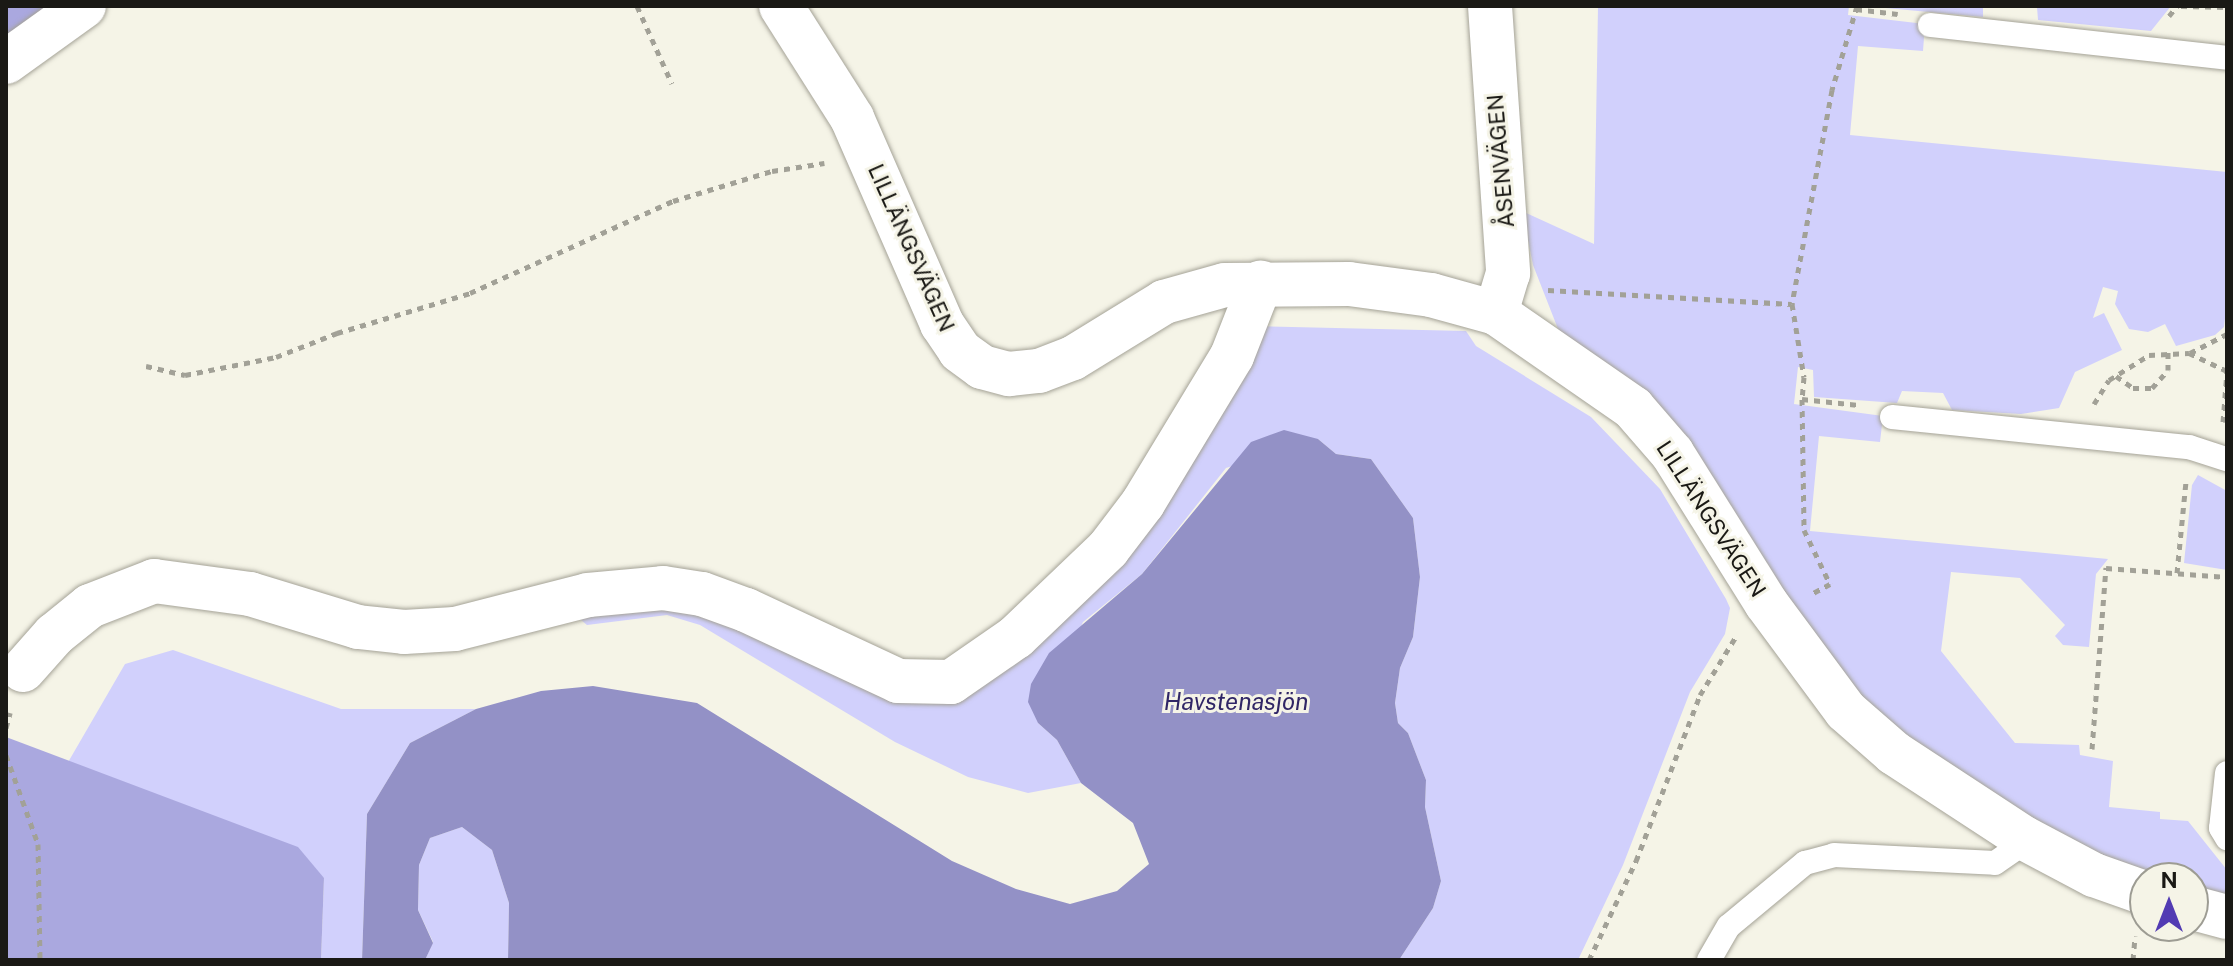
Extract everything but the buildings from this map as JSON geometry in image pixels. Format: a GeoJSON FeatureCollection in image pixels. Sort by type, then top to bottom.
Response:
{"type":"FeatureCollection","features":[{"type":"Feature","properties":{"kind":"street"},"geometry":{"type":"LineString","coordinates":[[6,62],[84,6]]}},
{"type":"Feature","properties":{"kind":"street","name":"LILLÄNGSVÄGEN"},"geometry":{"type":"LineString","coordinates":[[781,6],[852,118],[942,324],[960,351],[982,367],[1009,374],[1039,371],[1073,358],[1164,302],[1193,291],[1261,282],[1376,288],[1501,300],[1633,408],[1672,453],[1774,613],[1846,711],[1894,753],[2028,840],[2094,875],[2129,887]]}},
{"type":"Feature","properties":{"kind":"street","name":"ÅSENVÄGEN"},"geometry":{"type":"LineString","coordinates":[[1490,6],[1501,300]]}},
{"type":"Feature","properties":{"kind":"street"},"geometry":{"type":"LineString","coordinates":[[23,670],[54,635],[90,606],[154,581],[250,594],[358,627],[404,632],[455,629],[588,595],[663,588],[702,594],[746,610],[898,681],[951,682],[1016,637],[1108,549],[1143,503],[1232,356],[1261,282]]}},
{"type":"Feature","properties":{"kind":"lane"},"geometry":{"type":"LineString","coordinates":[[1930,25],[2227,58]]}},
{"type":"Feature","properties":{"kind":"lane"},"geometry":{"type":"LineString","coordinates":[[1892,417],[2189,447],[2224,457]]}},
{"type":"Feature","properties":{"kind":"lane"},"geometry":{"type":"LineString","coordinates":[[2227,773],[2221,828],[2227,838]]}},
{"type":"Feature","properties":{"kind":"lane"},"geometry":{"type":"LineString","coordinates":[[1709,960],[1729,926],[1805,863],[1864,855],[1995,863],[2028,840]]}},
{"type":"Feature","properties":{"kind":"path"},"geometry":{"type":"LineString","coordinates":[[637,6],[672,84]]}},
{"type":"Feature","properties":{"kind":"path"},"geometry":{"type":"LineString","coordinates":[[1589,960],[1636,861],[1718,661],[1739,633],[1830,584],[1804,530],[1804,377],[1792,304],[1832,90],[1857,6]]}},
{"type":"Feature","properties":{"kind":"path"},"geometry":{"type":"LineString","coordinates":[[2181,6],[2227,7]]}},
{"type":"Feature","properties":{"kind":"path"},"geometry":{"type":"LineString","coordinates":[[146,366],[185,375],[276,357],[337,333],[470,293],[673,201],[772,171],[867,152]]}},
{"type":"Feature","properties":{"kind":"path"},"geometry":{"type":"LineString","coordinates":[[1501,300],[1792,304]]}},
{"type":"Feature","properties":{"kind":"path"},"geometry":{"type":"LineString","coordinates":[[2189,353],[2227,334]]}},
{"type":"Feature","properties":{"kind":"path"},"geometry":{"type":"LineString","coordinates":[[2116,376],[2133,388],[2152,388],[2168,370],[2168,352]]}},
{"type":"Feature","properties":{"kind":"path"},"geometry":{"type":"LineString","coordinates":[[2091,408],[2116,376],[2149,355],[2189,353],[2227,371],[2224,457]]}},
{"type":"Feature","properties":{"kind":"path"},"geometry":{"type":"LineString","coordinates":[[1802,399],[1881,407],[1892,417]]}},
{"type":"Feature","properties":{"kind":"path"},"geometry":{"type":"LineString","coordinates":[[2177,573],[2189,447]]}},
{"type":"Feature","properties":{"kind":"path"},"geometry":{"type":"LineString","coordinates":[[2092,749],[2106,568],[2227,577]]}},
{"type":"Feature","properties":{"kind":"path"},"geometry":{"type":"LineString","coordinates":[[6,755],[38,844],[40,960]]}},
{"type":"Feature","properties":{"kind":"shaded area"},"geometry":{"type":"Polygon","coordinates":[[[6,6],[57,6],[6,43],[6,6]]]}},
{"type":"Feature","properties":{"kind":"shaded area"},"geometry":{"type":"Polygon","coordinates":[[[1598,6],[1849,6],[1848,15],[1925,24],[1923,51],[1858,46],[1850,135],[2227,172],[2227,301],[2224,327],[2215,335],[2176,346],[2165,324],[2148,332],[2129,329],[2115,304],[2118,291],[2103,287],[2093,318],[2104,313],[2122,350],[2075,372],[2059,408],[2021,414],[1952,410],[1943,393],[1902,391],[1897,403],[1814,397],[1813,370],[1798,367],[1794,404],[1883,416],[1880,442],[1819,436],[1810,531],[2108,559],[2096,574],[2089,647],[2063,645],[2055,636],[2065,625],[2020,578],[1951,572],[1941,651],[2015,743],[2079,745],[2080,755],[2113,761],[2109,807],[2160,812],[2160,819],[2188,821],[2227,870],[2227,898],[2209,893],[2209,862],[2129,862],[2129,867],[2100,857],[1975,789],[1870,706],[1560,334],[1533,265],[1522,211],[1594,244],[1598,6]]]}},
{"type":"Feature","properties":{"kind":"shaded area"},"geometry":{"type":"Polygon","coordinates":[[[1864,6],[1983,6],[1983,17],[1864,6]]]}},
{"type":"Feature","properties":{"kind":"shaded area"},"geometry":{"type":"Polygon","coordinates":[[[2027,6],[2171,6],[2151,31],[2038,20],[2037,7],[2027,6]]]}},
{"type":"Feature","properties":{"kind":"shaded area"},"geometry":{"type":"Polygon","coordinates":[[[1253,326],[1466,331],[1476,346],[1591,417],[1660,489],[1726,599],[1730,608],[1725,634],[1690,692],[1623,865],[1578,960],[1399,960],[1433,908],[1441,881],[1425,807],[1426,780],[1408,733],[1398,723],[1395,703],[1400,668],[1413,637],[1420,577],[1413,518],[1371,459],[1336,454],[1318,439],[1226,468],[1142,574],[1083,622],[1038,723],[1057,740],[1081,783],[1028,793],[968,777],[895,742],[700,625],[667,615],[587,625],[570,611],[662,598],[982,681],[1253,326]]]}},
{"type":"Feature","properties":{"kind":"shaded area"},"geometry":{"type":"Polygon","coordinates":[[[2198,475],[2227,491],[2227,570],[2184,563],[2192,485],[2198,475]]]}},
{"type":"Feature","properties":{"kind":"shaded area"},"geometry":{"type":"Polygon","coordinates":[[[173,650],[341,709],[476,709],[410,743],[367,814],[362,960],[321,960],[324,878],[67,764],[125,664],[173,650]]]}},
{"type":"Feature","properties":{"kind":"shaded area"},"geometry":{"type":"Polygon","coordinates":[[[6,737],[298,847],[324,878],[321,960],[6,960],[6,737]]]}},
{"type":"Feature","properties":{"kind":"shaded area"},"geometry":{"type":"Polygon","coordinates":[[[462,827],[492,850],[509,903],[508,960],[425,960],[433,942],[418,910],[419,865],[430,838],[462,827]]]}},
{"type":"Feature","properties":{"kind":"water","name":"Havstenasjön"},"geometry":{"type":"Polygon","coordinates":[[[1284,430],[1318,439],[1336,454],[1371,459],[1413,518],[1420,577],[1413,637],[1400,668],[1395,703],[1398,723],[1408,733],[1426,780],[1425,807],[1441,881],[1433,908],[1399,960],[508,960],[509,903],[492,850],[462,827],[430,838],[419,865],[418,910],[433,943],[425,960],[362,960],[367,814],[410,743],[476,709],[541,691],[593,686],[697,703],[952,861],[1016,889],[1070,904],[1117,891],[1149,864],[1133,823],[1081,783],[1057,740],[1038,723],[1028,702],[1031,684],[1049,653],[1142,574],[1251,442],[1284,430]]]}}]}
